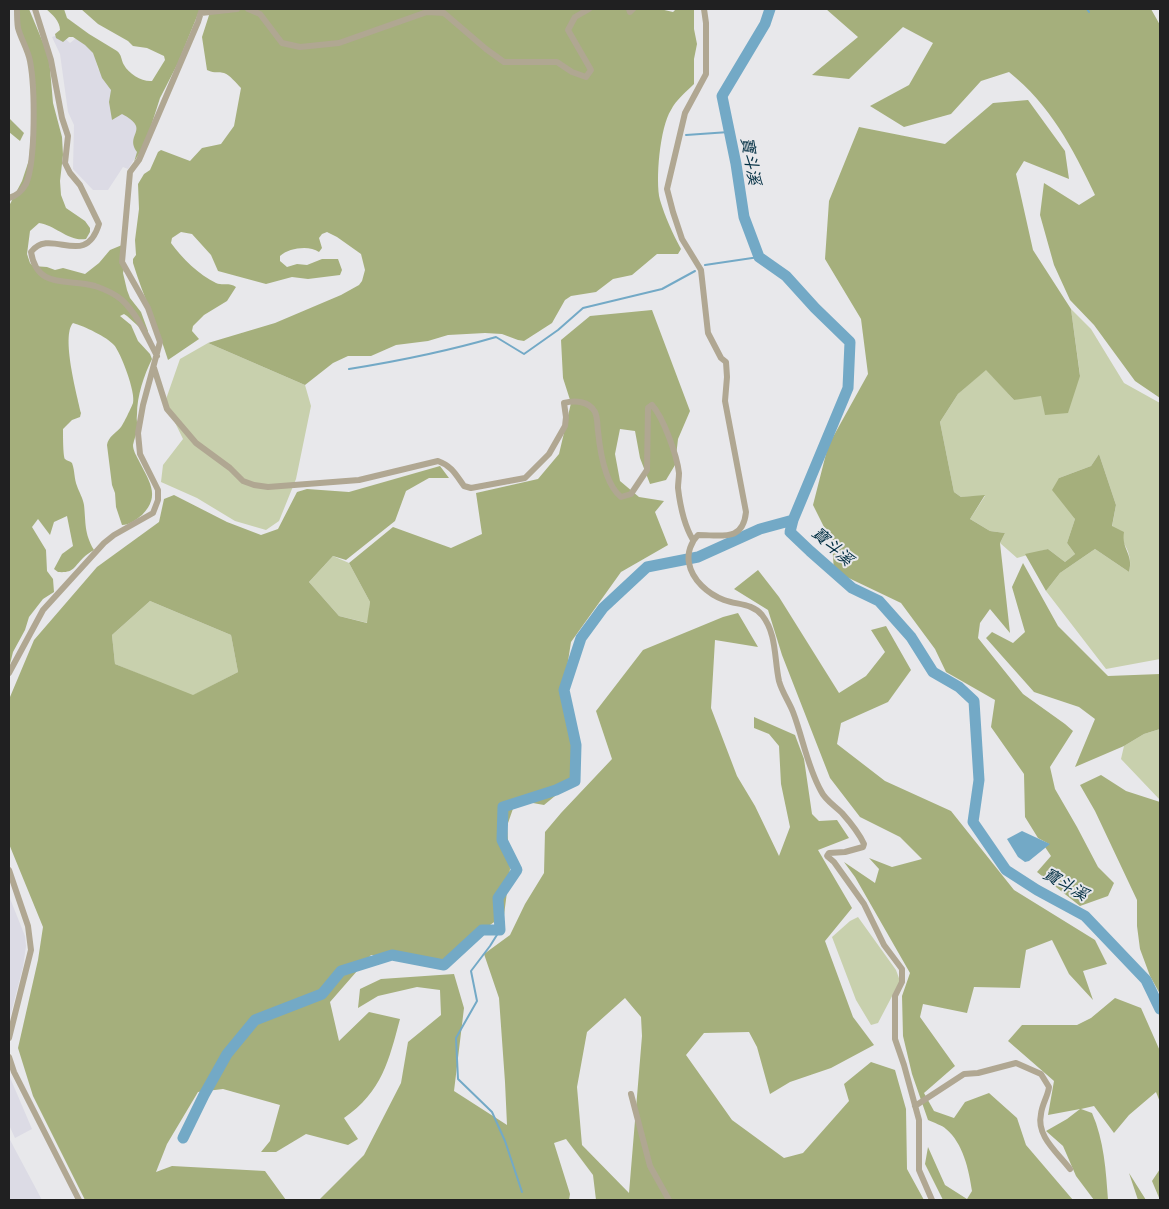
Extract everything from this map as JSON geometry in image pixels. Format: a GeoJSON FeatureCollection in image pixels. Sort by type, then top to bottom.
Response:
{"type":"FeatureCollection","features":[{"type":"Feature","properties":{"kind":"street"},"geometry":{"type":"LineString","coordinates":[[9,198],[16,196],[25,185],[29,173],[34,108],[30,60],[18,27],[17,9]]}},
{"type":"Feature","properties":{"kind":"street"},"geometry":{"type":"LineString","coordinates":[[35,9],[51,60],[59,104],[68,136],[66,163],[70,173],[85,193],[99,224],[95,237],[84,245],[66,246],[52,242],[39,244],[31,252],[32,262],[38,270],[50,279],[94,286],[108,291],[122,300],[139,321],[157,356]]}},
{"type":"Feature","properties":{"kind":"street"},"geometry":{"type":"LineString","coordinates":[[9,673],[37,619],[49,602],[104,543],[114,535],[153,513],[158,500],[158,490],[140,454],[138,444],[143,406],[160,342],[148,308],[122,262],[130,172],[139,160],[201,11],[237,9]]}},
{"type":"Feature","properties":{"kind":"street"},"geometry":{"type":"LineString","coordinates":[[248,9],[260,14],[282,43],[300,47],[339,43],[428,12],[444,13],[504,62],[557,62],[572,72],[586,77],[591,70],[568,30],[575,16],[589,9]]}},
{"type":"Feature","properties":{"kind":"street"},"geometry":{"type":"LineString","coordinates":[[628,9],[630,12],[633,9]]}},
{"type":"Feature","properties":{"kind":"street"},"geometry":{"type":"LineString","coordinates":[[704,9],[706,23],[706,74],[684,113],[667,189],[682,239],[701,270],[708,333],[721,358],[726,362],[725,401],[746,512],[741,529],[734,534],[698,535],[693,540],[688,559],[690,571],[709,592],[724,600],[745,604],[759,612],[768,623],[773,636],[780,683],[793,712],[821,793],[853,826],[864,844],[858,850],[829,853],[827,856],[834,862],[864,904],[884,945],[902,969],[902,982],[896,996],[894,1039],[904,1065],[919,1120],[919,1170],[932,1200]]}},
{"type":"Feature","properties":{"kind":"street"},"geometry":{"type":"LineString","coordinates":[[154,368],[167,410],[196,443],[243,480],[254,485],[268,486],[359,480],[438,461],[447,464],[457,474],[464,486],[471,488],[525,478],[549,454],[565,426],[564,403],[571,401],[587,404],[594,410],[598,418],[597,430],[604,465],[611,484],[621,497],[631,494],[647,470],[648,408],[652,405],[658,411],[674,453],[679,474],[678,487],[686,530],[693,540]]}},
{"type":"Feature","properties":{"kind":"street"},"geometry":{"type":"LineString","coordinates":[[9,870],[28,926],[31,950],[9,1038]]}},
{"type":"Feature","properties":{"kind":"street"},"geometry":{"type":"LineString","coordinates":[[9,1057],[14,1072],[78,1200]]}},
{"type":"Feature","properties":{"kind":"street"},"geometry":{"type":"LineString","coordinates":[[915,1106],[964,1074],[978,1073],[1016,1063],[1029,1068],[1042,1074],[1049,1087],[1041,1111],[1041,1129],[1049,1145],[1070,1169]]}},
{"type":"Feature","properties":{"kind":"street"},"geometry":{"type":"LineString","coordinates":[[631,1094],[650,1166],[669,1200]]}},
{"type":"Feature","properties":{"kind":"shaded area"},"geometry":{"type":"Polygon","coordinates":[[[60,34],[70,43],[80,35],[93,48],[98,69],[126,88],[142,120],[141,149],[128,169],[123,167],[108,190],[93,190],[73,169],[74,125],[68,112],[60,54],[52,37],[60,34]]]}},
{"type":"Feature","properties":{"kind":"shaded area"},"geometry":{"type":"Polygon","coordinates":[[[9,896],[25,936],[26,946],[23,967],[9,1021],[9,896]]]}},
{"type":"Feature","properties":{"kind":"shaded area"},"geometry":{"type":"Polygon","coordinates":[[[9,1075],[32,1129],[15,1138],[9,1125],[9,1075]]]}},
{"type":"Feature","properties":{"kind":"shaded area"},"geometry":{"type":"Polygon","coordinates":[[[9,1138],[42,1200],[9,1200],[9,1138]]]}},
{"type":"Feature","properties":{"kind":"green space"},"geometry":{"type":"Polygon","coordinates":[[[16,9],[29,9],[49,57],[53,103],[62,137],[61,195],[66,208],[85,221],[90,228],[86,239],[80,239],[68,236],[45,224],[39,223],[30,231],[27,254],[33,266],[47,267],[55,270],[63,268],[85,274],[99,263],[110,250],[122,245],[125,264],[123,273],[127,290],[130,298],[141,312],[148,335],[127,316],[124,314],[120,316],[131,325],[138,341],[152,359],[140,393],[137,407],[137,428],[133,445],[149,481],[152,494],[148,508],[142,515],[130,523],[122,525],[116,507],[107,445],[111,437],[122,426],[133,403],[130,382],[124,364],[114,345],[95,332],[73,323],[70,330],[69,352],[81,413],[80,417],[72,420],[63,429],[64,454],[65,459],[72,463],[73,466],[76,483],[83,502],[87,533],[94,550],[70,571],[58,572],[54,569],[62,554],[73,546],[67,516],[54,522],[50,535],[38,519],[32,527],[46,550],[47,571],[53,579],[54,592],[43,599],[29,617],[25,630],[13,652],[9,668],[9,206],[22,181],[29,160],[32,123],[32,78],[16,9]]]}},
{"type":"Feature","properties":{"kind":"green space"},"geometry":{"type":"Polygon","coordinates":[[[46,9],[64,9],[67,18],[117,51],[124,65],[132,74],[140,79],[152,81],[165,60],[164,56],[147,48],[133,46],[128,41],[98,24],[81,9],[200,9],[178,63],[160,98],[146,142],[134,162],[137,152],[133,141],[137,128],[135,124],[131,119],[122,114],[112,120],[109,102],[111,90],[102,78],[93,53],[73,37],[69,37],[63,42],[56,38],[55,34],[60,30],[59,24],[46,9]]]}},
{"type":"Feature","properties":{"kind":"green space"},"geometry":{"type":"Polygon","coordinates":[[[211,9],[660,9],[673,12],[676,9],[694,9],[694,29],[697,44],[694,59],[694,84],[681,96],[667,118],[661,141],[658,168],[660,200],[669,225],[681,249],[678,254],[657,254],[632,275],[613,279],[596,292],[571,296],[565,300],[552,323],[524,341],[502,334],[485,333],[448,335],[428,341],[396,345],[371,356],[348,356],[333,363],[305,385],[208,343],[275,323],[341,295],[359,285],[365,270],[361,254],[327,232],[319,238],[322,248],[319,252],[305,248],[294,249],[280,256],[280,261],[287,267],[297,264],[307,265],[322,259],[338,259],[342,270],[340,275],[308,279],[292,277],[266,284],[218,271],[211,255],[192,234],[181,232],[172,238],[171,243],[197,271],[216,283],[236,287],[227,301],[204,315],[193,326],[192,331],[199,339],[168,360],[133,263],[136,255],[135,240],[139,209],[138,184],[144,174],[150,170],[158,152],[161,150],[190,161],[202,148],[221,144],[234,126],[241,88],[226,74],[207,70],[202,37],[211,9]]]}},
{"type":"Feature","properties":{"kind":"green space"},"geometry":{"type":"Polygon","coordinates":[[[826,9],[1151,9],[1160,25],[1160,398],[1135,381],[1094,325],[1070,300],[1054,265],[1040,215],[1044,183],[1079,205],[1095,195],[1069,144],[1049,113],[1037,99],[1009,72],[981,81],[951,114],[904,127],[870,106],[909,85],[933,43],[903,27],[849,79],[812,75],[858,37],[826,9]]]}},
{"type":"Feature","properties":{"kind":"green space"},"geometry":{"type":"Polygon","coordinates":[[[1028,100],[1065,151],[1069,179],[1024,161],[1016,174],[1033,250],[1071,309],[1080,376],[1068,413],[1045,415],[1041,396],[1014,400],[986,370],[958,394],[940,422],[954,492],[961,497],[985,495],[970,519],[990,531],[1005,533],[1000,543],[1010,633],[990,609],[980,623],[978,638],[1023,694],[1073,731],[1050,767],[1055,789],[1098,867],[1114,883],[1108,896],[1080,906],[1037,872],[1051,856],[1045,847],[1049,844],[1038,838],[1025,817],[1024,774],[991,727],[995,700],[946,672],[935,649],[901,603],[834,571],[832,543],[813,505],[828,446],[868,374],[861,319],[825,259],[829,201],[859,127],[945,144],[993,103],[1028,100]]]}},
{"type":"Feature","properties":{"kind":"green space"},"geometry":{"type":"Polygon","coordinates":[[[9,118],[24,133],[20,141],[9,132],[9,118]]]}},
{"type":"Feature","properties":{"kind":"green space"},"geometry":{"type":"Polygon","coordinates":[[[1071,309],[1091,329],[1124,383],[1160,403],[1160,659],[1106,669],[1046,591],[1060,573],[1095,549],[1129,572],[1129,554],[1124,542],[1112,527],[1116,505],[1099,454],[1091,466],[1059,478],[1075,519],[1067,543],[1075,554],[1065,562],[1048,549],[1017,558],[1000,543],[1005,533],[990,531],[970,519],[985,496],[961,497],[954,492],[940,422],[958,394],[986,369],[1014,400],[1080,375],[1071,309]]]}},
{"type":"Feature","properties":{"kind":"green space"},"geometry":{"type":"Polygon","coordinates":[[[652,310],[690,411],[678,439],[675,465],[666,480],[650,484],[640,458],[635,431],[620,429],[615,454],[620,481],[639,497],[664,501],[655,512],[668,545],[621,572],[571,642],[564,687],[572,732],[577,778],[544,805],[516,800],[507,826],[510,869],[504,915],[483,930],[454,960],[371,955],[330,1002],[339,1041],[369,1012],[400,1019],[392,1048],[376,1086],[357,1108],[344,1118],[358,1139],[348,1145],[306,1134],[276,1152],[261,1152],[270,1141],[280,1105],[223,1089],[198,1092],[167,1144],[156,1172],[172,1166],[265,1171],[286,1200],[85,1200],[33,1096],[18,1048],[38,960],[43,927],[9,844],[10,697],[34,640],[97,567],[159,522],[164,499],[174,495],[227,522],[261,535],[278,529],[297,492],[307,489],[349,492],[440,466],[449,478],[429,478],[406,491],[395,521],[346,560],[333,556],[309,582],[339,616],[367,623],[370,602],[349,563],[393,527],[451,548],[482,534],[476,493],[538,479],[559,454],[571,403],[563,378],[561,340],[590,316],[652,310]],[[150,601],[112,635],[115,664],[193,695],[238,672],[231,635],[150,601]]]}},
{"type":"Feature","properties":{"kind":"green space"},"geometry":{"type":"Polygon","coordinates":[[[208,343],[305,385],[311,406],[296,479],[279,521],[266,530],[235,521],[197,498],[161,482],[163,465],[183,439],[165,402],[180,359],[208,343]]]}},
{"type":"Feature","properties":{"kind":"green space"},"geometry":{"type":"Polygon","coordinates":[[[1099,454],[1116,505],[1112,526],[1124,532],[1124,543],[1130,561],[1129,572],[1095,549],[1060,573],[1046,591],[1025,554],[1048,549],[1065,562],[1075,554],[1067,543],[1075,519],[1052,490],[1059,478],[1091,466],[1099,454]]]}},
{"type":"Feature","properties":{"kind":"green space"},"geometry":{"type":"Polygon","coordinates":[[[333,556],[349,563],[370,602],[368,623],[339,616],[309,582],[333,556]]]}},
{"type":"Feature","properties":{"kind":"green space"},"geometry":{"type":"Polygon","coordinates":[[[1023,563],[1058,626],[1108,676],[1160,674],[1160,729],[1144,734],[1124,746],[1075,767],[1095,719],[1079,707],[1034,692],[986,638],[992,632],[1013,643],[1025,632],[1012,587],[1023,563]]]}},
{"type":"Feature","properties":{"kind":"green space"},"geometry":{"type":"Polygon","coordinates":[[[758,570],[779,597],[839,693],[866,676],[885,652],[871,630],[886,626],[911,670],[888,702],[841,723],[837,744],[885,781],[951,811],[1014,890],[1095,940],[1107,964],[1083,971],[1093,1000],[1069,974],[1052,940],[1026,950],[1020,988],[974,987],[967,1013],[923,1004],[920,1017],[955,1066],[924,1093],[934,1111],[954,1118],[965,1102],[989,1093],[1017,1118],[1026,1145],[1073,1200],[943,1200],[925,1164],[928,1147],[945,1185],[967,1199],[972,1191],[961,1149],[946,1129],[928,1120],[912,1074],[903,1036],[902,996],[910,973],[855,877],[844,862],[875,883],[879,869],[869,858],[892,867],[922,859],[900,837],[860,817],[830,778],[782,655],[768,610],[734,589],[758,570]]]}},
{"type":"Feature","properties":{"kind":"green space"},"geometry":{"type":"Polygon","coordinates":[[[150,601],[231,635],[238,672],[192,696],[115,664],[112,635],[150,601]]]}},
{"type":"Feature","properties":{"kind":"green space"},"geometry":{"type":"Polygon","coordinates":[[[738,613],[758,647],[715,640],[711,708],[737,776],[755,806],[779,856],[790,827],[781,784],[779,746],[769,734],[754,728],[754,717],[795,735],[804,759],[812,814],[819,821],[837,820],[849,838],[818,850],[852,908],[825,941],[853,1017],[874,1045],[831,1068],[790,1082],[770,1094],[757,1047],[749,1032],[704,1033],[686,1055],[732,1120],[784,1158],[803,1153],[849,1101],[844,1084],[871,1062],[895,1070],[906,1109],[907,1169],[924,1200],[596,1200],[593,1175],[566,1139],[554,1143],[570,1194],[569,1200],[319,1200],[364,1155],[401,1083],[408,1042],[441,1015],[440,990],[417,987],[378,996],[358,1008],[360,989],[381,979],[454,974],[464,1008],[454,1091],[507,1125],[499,998],[484,954],[510,935],[525,904],[544,873],[545,832],[612,759],[596,711],[643,650],[723,617],[738,613]],[[625,998],[587,1032],[577,1087],[582,1145],[629,1193],[642,1036],[641,1017],[625,998]]]}},
{"type":"Feature","properties":{"kind":"green space"},"geometry":{"type":"Polygon","coordinates":[[[1160,729],[1160,800],[1121,759],[1124,746],[1144,734],[1160,729]]]}},
{"type":"Feature","properties":{"kind":"green space"},"geometry":{"type":"Polygon","coordinates":[[[1101,775],[1126,791],[1160,802],[1160,994],[1150,976],[1140,949],[1137,926],[1137,900],[1095,811],[1080,785],[1101,775]]]}},
{"type":"Feature","properties":{"kind":"green space"},"geometry":{"type":"Polygon","coordinates":[[[858,917],[896,970],[900,981],[878,1023],[871,1025],[856,1000],[832,937],[850,921],[858,917]]]}},
{"type":"Feature","properties":{"kind":"green space"},"geometry":{"type":"Polygon","coordinates":[[[1115,998],[1141,1008],[1160,1051],[1160,1102],[1156,1092],[1129,1115],[1114,1133],[1094,1106],[1081,1109],[1092,1113],[1104,1156],[1108,1200],[1094,1200],[1076,1176],[1063,1146],[1046,1131],[1080,1109],[1048,1115],[1054,1081],[1008,1041],[1022,1025],[1077,1025],[1091,1018],[1115,998]]]}},
{"type":"Feature","properties":{"kind":"green space"},"geometry":{"type":"Polygon","coordinates":[[[1160,1169],[1160,1200],[1152,1181],[1160,1169]]]}},
{"type":"Feature","properties":{"kind":"green space"},"geometry":{"type":"Polygon","coordinates":[[[1129,1173],[1146,1200],[1138,1200],[1129,1173]]]}},
{"type":"Feature","properties":{"kind":"water"},"geometry":{"type":"Polygon","coordinates":[[[1022,831],[1050,844],[1029,861],[1025,862],[1018,857],[1007,839],[1022,831]]]}},
{"type":"Feature","properties":{"kind":"waterway","name":"寶斗溪"},"geometry":{"type":"LineString","coordinates":[[770,9],[765,24],[722,96],[736,164],[744,217],[759,257],[786,276],[850,342],[848,388],[793,520],[790,532],[852,588],[879,601],[911,637],[933,672],[959,687],[974,701],[979,780],[973,822],[1006,870],[1037,890],[1085,916],[1146,980],[1160,1009]]}},
{"type":"Feature","properties":{"kind":"waterway"},"geometry":{"type":"LineString","coordinates":[[686,135],[729,132]]}},
{"type":"Feature","properties":{"kind":"waterway"},"geometry":{"type":"LineString","coordinates":[[705,265],[759,257]]}},
{"type":"Feature","properties":{"kind":"waterway"},"geometry":{"type":"LineString","coordinates":[[349,369],[460,347],[496,337],[524,354],[558,330],[583,308],[662,289],[695,271]]}},
{"type":"Feature","properties":{"kind":"waterway"},"geometry":{"type":"LineString","coordinates":[[183,1138],[227,1054],[255,1020],[322,994],[341,971],[392,955],[444,965],[482,930],[500,930],[498,898],[517,870],[502,840],[503,807],[556,790],[575,781],[576,745],[564,690],[581,638],[603,608],[647,567],[698,557],[760,529],[793,520]]}},
{"type":"Feature","properties":{"kind":"waterway"},"geometry":{"type":"LineString","coordinates":[[500,930],[471,971],[477,1001],[456,1038],[458,1079],[492,1112],[505,1141],[522,1192]]}}]}
